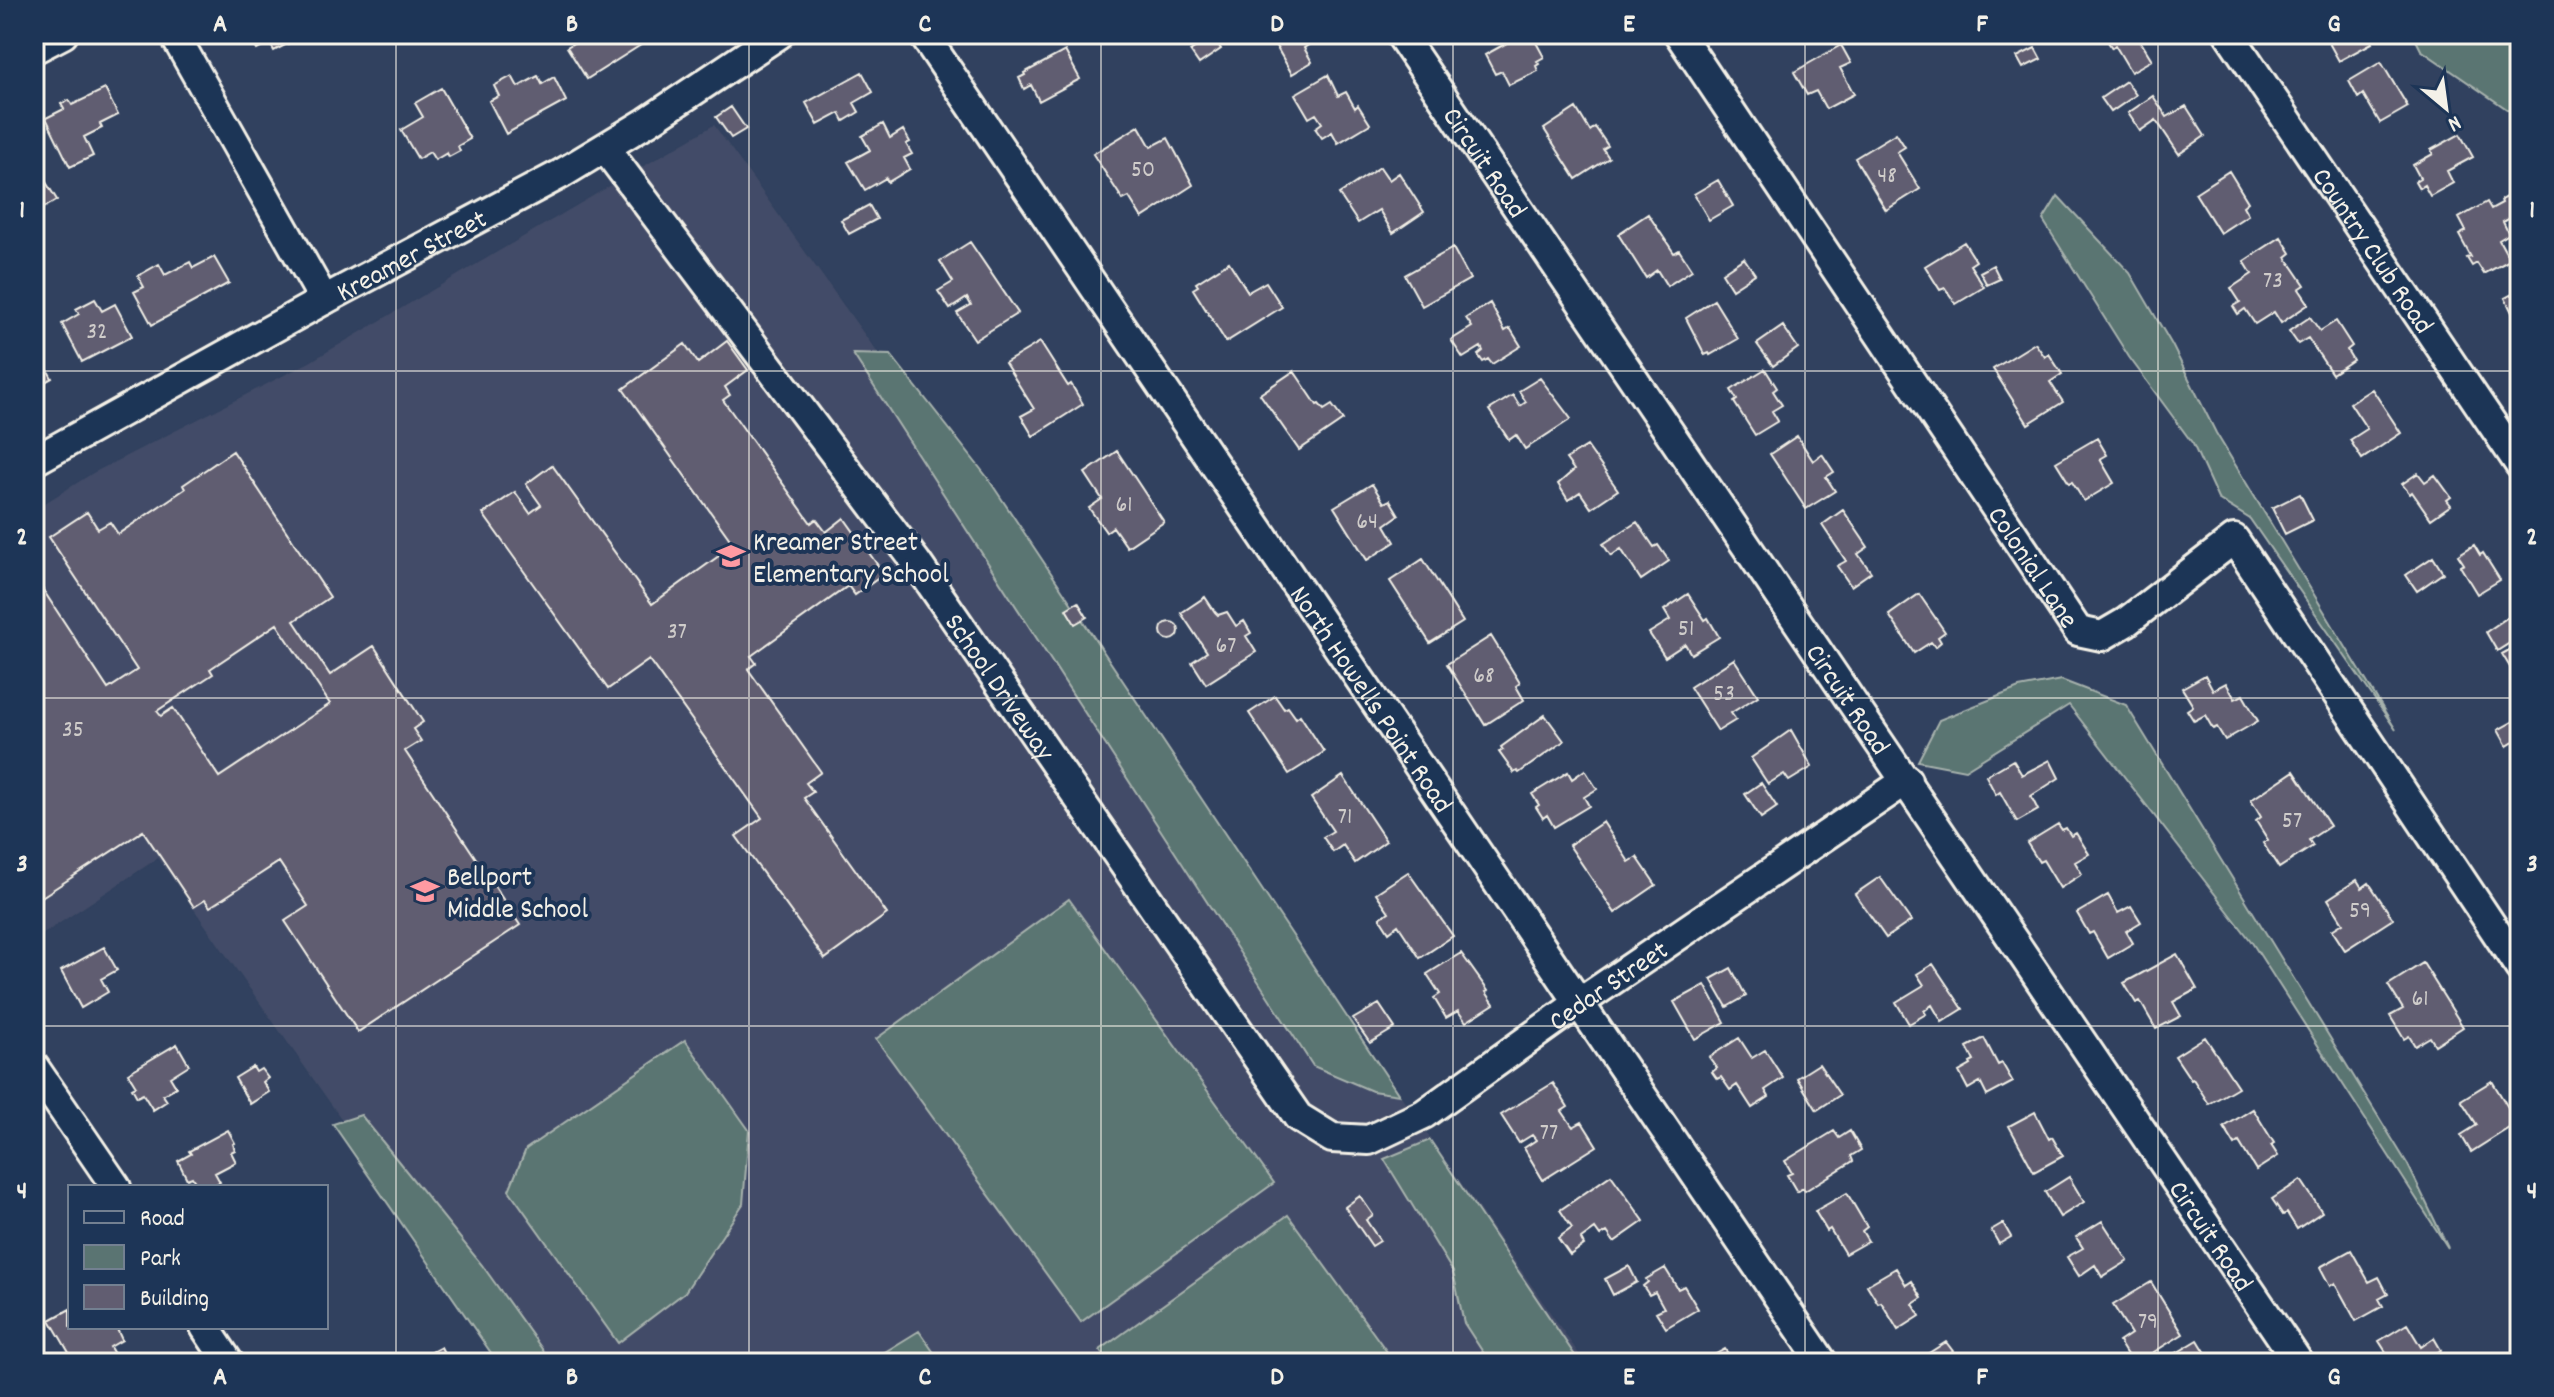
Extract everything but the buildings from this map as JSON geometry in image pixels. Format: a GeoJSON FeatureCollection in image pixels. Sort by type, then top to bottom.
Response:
{"type":"FeatureCollection","features":[{"type":"Feature","properties":{"kind":"street"},"geometry":{"type":"LineString","coordinates":[[34,49],[63,34]]}},
{"type":"Feature","properties":{"kind":"street"},"geometry":{"type":"LineString","coordinates":[[174,34],[324,300]]}},
{"type":"Feature","properties":{"kind":"street","name":"Kreamer Street"},"geometry":{"type":"LineString","coordinates":[[34,461],[605,148],[779,34]]}},
{"type":"Feature","properties":{"kind":"street","name":"North Howells Point Road"},"geometry":{"type":"LineString","coordinates":[[923,34],[1823,1363]]}},
{"type":"Feature","properties":{"kind":"street","name":"Circuit Road"},"geometry":{"type":"LineString","coordinates":[[1400,34],[2299,1363]]}},
{"type":"Feature","properties":{"kind":"street","name":"Colonial Lane"},"geometry":{"type":"LineString","coordinates":[[1679,34],[2078,631],[2102,636],[2126,622],[2234,539],[2520,968]]}},
{"type":"Feature","properties":{"kind":"street","name":"Country Club Road"},"geometry":{"type":"LineString","coordinates":[[2229,34],[2520,465]]}},
{"type":"Feature","properties":{"kind":"street","name":"School Driveway"},"geometry":{"type":"LineString","coordinates":[[605,148],[916,562],[1298,1117]]}},
{"type":"Feature","properties":{"kind":"street","name":"Cedar Street"},"geometry":{"type":"LineString","coordinates":[[1298,1117],[1332,1138],[1369,1140],[1424,1114],[1579,1003],[1907,780]]}},
{"type":"Feature","properties":{"kind":"street"},"geometry":{"type":"LineString","coordinates":[[39,1074],[115,1185]]}},
{"type":"Feature","properties":{"kind":"street"},"geometry":{"type":"LineString","coordinates":[[206,1329],[229,1363]]}},
{"type":"Feature","properties":{"kind":"shaded area","name":"Bellport Middle School"},"geometry":{"type":"Polygon","coordinates":[[[714,125],[1162,749],[1585,1363],[513,1363],[158,858],[34,940],[34,510],[93,473],[308,363],[714,125]]]}},
{"type":"Feature","properties":{"kind":"green space"},"geometry":{"type":"Polygon","coordinates":[[[2413,34],[2520,34],[2520,118],[2421,50],[2413,34]]]}},
{"type":"Feature","properties":{"kind":"green space"},"geometry":{"type":"Polygon","coordinates":[[[2058,196],[2130,273],[2172,345],[2216,433],[2396,730],[2250,519],[2218,499],[2193,444],[2129,357],[2043,220],[2058,196]]]}},
{"type":"Feature","properties":{"kind":"green space"},"geometry":{"type":"Polygon","coordinates":[[[853,354],[891,355],[987,477],[1399,1095],[1372,1091],[1313,1066],[853,354]]]}},
{"type":"Feature","properties":{"kind":"green space"},"geometry":{"type":"Polygon","coordinates":[[[2061,680],[2126,705],[2408,1165],[2448,1248],[2251,941],[2069,705],[1965,770],[1918,761],[1939,720],[2019,688],[2061,680]]]}},
{"type":"Feature","properties":{"kind":"green space"},"geometry":{"type":"Polygon","coordinates":[[[1069,899],[1274,1183],[1081,1322],[876,1039],[1069,899]]]}},
{"type":"Feature","properties":{"kind":"green space"},"geometry":{"type":"Polygon","coordinates":[[[685,1040],[749,1130],[743,1204],[685,1292],[618,1343],[509,1190],[526,1149],[685,1040]]]}},
{"type":"Feature","properties":{"kind":"green space"},"geometry":{"type":"Polygon","coordinates":[[[361,1115],[482,1265],[552,1363],[498,1363],[333,1124],[361,1115]]]}},
{"type":"Feature","properties":{"kind":"green space"},"geometry":{"type":"Polygon","coordinates":[[[1430,1140],[1580,1363],[1490,1363],[1464,1323],[1453,1272],[1384,1159],[1430,1140]]]}},
{"type":"Feature","properties":{"kind":"green space"},"geometry":{"type":"Polygon","coordinates":[[[1288,1215],[1395,1363],[1110,1363],[1100,1350],[1288,1215]]]}},
{"type":"Feature","properties":{"kind":"green space"},"geometry":{"type":"Polygon","coordinates":[[[919,1331],[941,1363],[867,1363],[919,1331]]]}},
{"type":"Feature","properties":{"kind":"place","name":"Kreamer Street Elementary School"},"geometry":{"type":"Point","coordinates":[731,556]}},
{"type":"Feature","properties":{"kind":"place","name":"Bellport Middle School"},"geometry":{"type":"Point","coordinates":[425,891]}}]}
